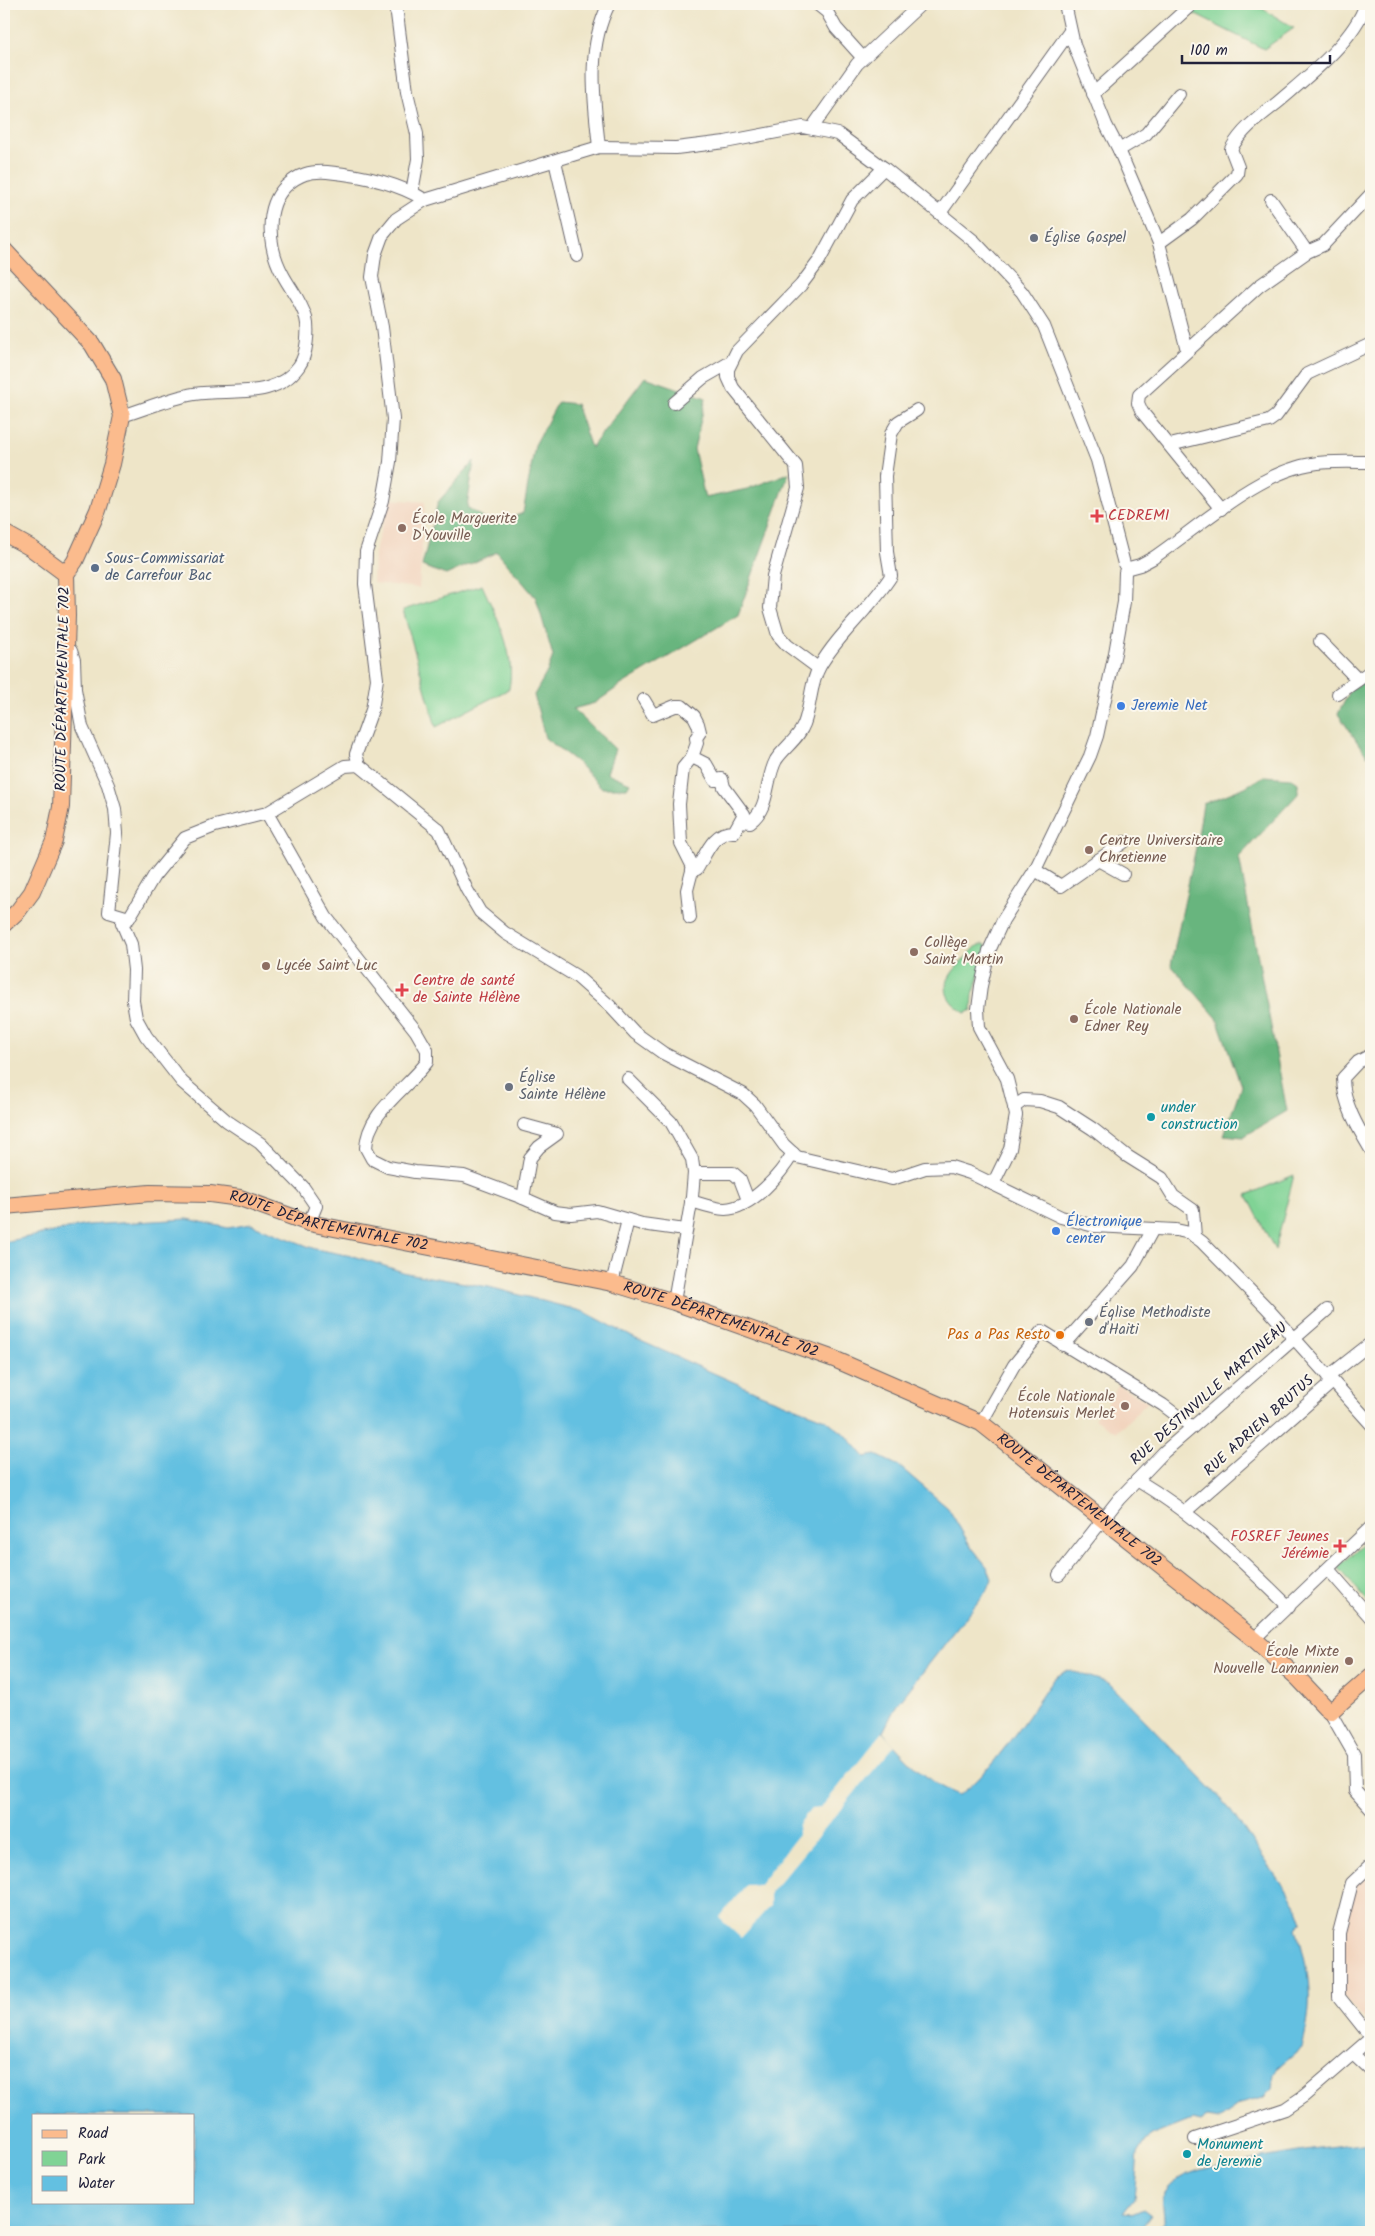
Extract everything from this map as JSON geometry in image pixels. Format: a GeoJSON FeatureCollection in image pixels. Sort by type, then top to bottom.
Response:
{"type":"FeatureCollection","features":[{"type":"Feature","properties":{"kind":"main road","name":"ROUTE DÉPARTEMENTALE 702"},"geometry":{"type":"LineString","coordinates":[[4,250],[92,344],[113,379],[122,416],[112,464],[98,510],[75,561],[66,574],[66,651],[61,807],[54,841],[32,892],[18,911],[4,924]]}},
{"type":"Feature","properties":{"kind":"main road"},"geometry":{"type":"LineString","coordinates":[[4,533],[32,548],[66,574]]}},
{"type":"Feature","properties":{"kind":"main road","name":"ROUTE DÉPARTEMENTALE 702"},"geometry":{"type":"LineString","coordinates":[[4,1206],[150,1193],[210,1194],[240,1198],[309,1223],[612,1283],[674,1302],[834,1359],[981,1423],[1105,1519],[1254,1639],[1294,1674],[1330,1712]]}},
{"type":"Feature","properties":{"kind":"main road"},"geometry":{"type":"LineString","coordinates":[[1330,1712],[1371,1676]]}},
{"type":"Feature","properties":{"kind":"street"},"geometry":{"type":"LineString","coordinates":[[393,4],[398,14],[407,92],[417,134],[418,160],[412,192]]}},
{"type":"Feature","properties":{"kind":"street"},"geometry":{"type":"LineString","coordinates":[[599,148],[593,65],[601,21],[609,4]]}},
{"type":"Feature","properties":{"kind":"street"},"geometry":{"type":"LineString","coordinates":[[817,4],[827,12],[836,28],[863,58]]}},
{"type":"Feature","properties":{"kind":"street"},"geometry":{"type":"LineString","coordinates":[[812,128],[863,58],[921,4]]}},
{"type":"Feature","properties":{"kind":"street"},"geometry":{"type":"LineString","coordinates":[[1065,4],[1070,31],[1093,94],[1120,150],[1159,244],[1187,350]]}},
{"type":"Feature","properties":{"kind":"street"},"geometry":{"type":"LineString","coordinates":[[1093,94],[1192,4]]}},
{"type":"Feature","properties":{"kind":"street"},"geometry":{"type":"LineString","coordinates":[[1159,244],[1192,219],[1237,174],[1238,167],[1231,149],[1243,131],[1305,79],[1344,39],[1358,24],[1366,4]]}},
{"type":"Feature","properties":{"kind":"street"},"geometry":{"type":"LineString","coordinates":[[940,213],[1070,31]]}},
{"type":"Feature","properties":{"kind":"street"},"geometry":{"type":"LineString","coordinates":[[1120,150],[1146,134],[1180,94]]}},
{"type":"Feature","properties":{"kind":"street"},"geometry":{"type":"LineString","coordinates":[[993,1184],[1010,1149],[1015,1125],[1014,1107],[1007,1079],[979,1028],[978,1009],[989,951],[1003,920],[1034,870],[1090,756],[1103,716],[1124,602],[1126,568],[1097,460],[1044,326],[1022,292],[1000,266],[975,242],[884,168],[838,134],[812,128],[803,127],[725,142],[676,148],[599,148],[425,200],[396,219],[382,236],[375,255],[372,277],[382,328],[393,419],[390,462],[383,501],[366,552],[365,584],[376,679],[372,710],[356,754],[358,765],[439,830],[467,890],[480,912],[505,933],[576,976],[610,1006],[635,1033],[663,1053],[743,1094],[755,1105],[784,1145],[793,1153],[814,1162],[892,1179],[925,1168],[951,1167],[970,1173],[1061,1217],[1094,1226],[1176,1230],[1195,1237],[1295,1338],[1371,1424]]}},
{"type":"Feature","properties":{"kind":"street"},"geometry":{"type":"LineString","coordinates":[[555,160],[577,256]]}},
{"type":"Feature","properties":{"kind":"street"},"geometry":{"type":"LineString","coordinates":[[674,403],[703,378],[729,363],[744,343],[801,285],[819,261],[852,200],[884,168]]}},
{"type":"Feature","properties":{"kind":"street"},"geometry":{"type":"LineString","coordinates":[[122,416],[194,394],[263,391],[284,381],[300,365],[307,341],[306,321],[300,302],[282,274],[272,248],[271,223],[274,205],[282,190],[294,179],[316,171],[337,173],[412,192],[425,200]]}},
{"type":"Feature","properties":{"kind":"street"},"geometry":{"type":"LineString","coordinates":[[1221,509],[1142,412],[1138,404],[1140,395],[1259,286],[1307,252],[1323,245],[1371,194]]}},
{"type":"Feature","properties":{"kind":"street"},"geometry":{"type":"LineString","coordinates":[[1271,200],[1307,252]]}},
{"type":"Feature","properties":{"kind":"street"},"geometry":{"type":"LineString","coordinates":[[1170,445],[1269,421],[1276,416],[1307,374],[1371,344]]}},
{"type":"Feature","properties":{"kind":"street"},"geometry":{"type":"LineString","coordinates":[[729,363],[728,377],[734,388],[796,466],[798,488],[773,576],[770,608],[778,634],[787,645],[818,668]]}},
{"type":"Feature","properties":{"kind":"street"},"geometry":{"type":"LineString","coordinates":[[741,820],[750,822],[762,810],[776,760],[804,726],[818,668],[835,643],[863,614],[891,576],[887,552],[885,476],[890,434],[898,422],[917,410]]}},
{"type":"Feature","properties":{"kind":"street"},"geometry":{"type":"LineString","coordinates":[[1126,568],[1153,558],[1260,483],[1295,467],[1334,462],[1371,462]]}},
{"type":"Feature","properties":{"kind":"street"},"geometry":{"type":"LineString","coordinates":[[1320,641],[1358,680]]}},
{"type":"Feature","properties":{"kind":"street"},"geometry":{"type":"LineString","coordinates":[[66,651],[71,651],[74,660],[75,689],[82,727],[108,784],[115,808],[117,833],[109,912],[129,918]]}},
{"type":"Feature","properties":{"kind":"street"},"geometry":{"type":"LineString","coordinates":[[1338,694],[1371,671]]}},
{"type":"Feature","properties":{"kind":"street"},"geometry":{"type":"LineString","coordinates":[[644,700],[653,715],[675,706],[682,706],[694,716],[700,732],[692,757],[683,768],[679,804],[681,844],[693,867],[687,890],[690,918]]}},
{"type":"Feature","properties":{"kind":"street"},"geometry":{"type":"LineString","coordinates":[[692,757],[706,764],[715,780],[722,779],[724,787],[744,814],[734,832],[728,832],[717,838],[704,854],[697,869],[692,870]]}},
{"type":"Feature","properties":{"kind":"street"},"geometry":{"type":"LineString","coordinates":[[309,1223],[316,1206],[303,1187],[260,1143],[227,1121],[182,1082],[146,1036],[136,1018],[133,1001],[134,970],[131,944],[122,923],[129,918],[154,876],[185,838],[215,826],[267,813],[345,766],[358,765]]}},
{"type":"Feature","properties":{"kind":"street"},"geometry":{"type":"LineString","coordinates":[[267,813],[326,918],[416,1031],[427,1050],[427,1062],[390,1102],[370,1130],[366,1138],[368,1154],[372,1159],[388,1167],[415,1172],[464,1176],[555,1212],[571,1214],[597,1211],[628,1220],[685,1230]]}},
{"type":"Feature","properties":{"kind":"street"},"geometry":{"type":"LineString","coordinates":[[1034,870],[1061,886],[1124,842]]}},
{"type":"Feature","properties":{"kind":"street"},"geometry":{"type":"LineString","coordinates":[[1098,860],[1123,874]]}},
{"type":"Feature","properties":{"kind":"street"},"geometry":{"type":"LineString","coordinates":[[1371,1055],[1358,1062],[1343,1078],[1343,1090],[1357,1127],[1371,1150]]}},
{"type":"Feature","properties":{"kind":"street"},"geometry":{"type":"LineString","coordinates":[[628,1079],[672,1122],[692,1159],[694,1173],[691,1202],[674,1302]]}},
{"type":"Feature","properties":{"kind":"street"},"geometry":{"type":"LineString","coordinates":[[1014,1107],[1024,1100],[1040,1101],[1059,1106],[1162,1178],[1173,1196],[1193,1210],[1195,1237]]}},
{"type":"Feature","properties":{"kind":"street"},"geometry":{"type":"LineString","coordinates":[[523,1198],[530,1158],[539,1146],[557,1135],[555,1132],[524,1126]]}},
{"type":"Feature","properties":{"kind":"street"},"geometry":{"type":"LineString","coordinates":[[691,1202],[725,1209],[740,1205],[761,1192],[785,1167],[793,1153]]}},
{"type":"Feature","properties":{"kind":"street"},"geometry":{"type":"LineString","coordinates":[[694,1173],[732,1173],[740,1179],[748,1200]]}},
{"type":"Feature","properties":{"kind":"street"},"geometry":{"type":"LineString","coordinates":[[612,1283],[628,1220]]}},
{"type":"Feature","properties":{"kind":"street"},"geometry":{"type":"LineString","coordinates":[[1063,1345],[1132,1266],[1153,1229]]}},
{"type":"Feature","properties":{"kind":"street","name":"RUE DESTINVILLE MARTINEAU"},"geometry":{"type":"LineString","coordinates":[[1059,1575],[1137,1480],[1192,1427],[1327,1310]]}},
{"type":"Feature","properties":{"kind":"street"},"geometry":{"type":"LineString","coordinates":[[981,1423],[1014,1365],[1042,1331],[1163,1405],[1192,1427]]}},
{"type":"Feature","properties":{"kind":"street","name":"RUE ADRIEN BRUTUS"},"geometry":{"type":"LineString","coordinates":[[1186,1511],[1328,1386],[1329,1376],[1371,1343]]}},
{"type":"Feature","properties":{"kind":"street"},"geometry":{"type":"LineString","coordinates":[[1137,1480],[1186,1511],[1289,1606]]}},
{"type":"Feature","properties":{"kind":"street"},"geometry":{"type":"LineString","coordinates":[[1254,1639],[1371,1527]]}},
{"type":"Feature","properties":{"kind":"street"},"geometry":{"type":"LineString","coordinates":[[1328,1569],[1371,1618]]}},
{"type":"Feature","properties":{"kind":"street"},"geometry":{"type":"LineString","coordinates":[[1330,1712],[1354,1754],[1355,1791],[1371,1809]]}},
{"type":"Feature","properties":{"kind":"street"},"geometry":{"type":"LineString","coordinates":[[1194,2139],[1285,2109],[1354,2056],[1371,2038],[1339,1998],[1339,1933],[1352,1883],[1371,1865]]}},
{"type":"Feature","properties":{"kind":"street"},"geometry":{"type":"LineString","coordinates":[[1354,2056],[1371,2071]]}},
{"type":"Feature","properties":{"kind":"shaded area","name":"École Marguerite D'Youville"},"geometry":{"type":"Polygon","coordinates":[[[390,499],[425,502],[419,588],[373,583],[374,553],[390,499]]]}},
{"type":"Feature","properties":{"kind":"shaded area","name":"École Nationale Hotensuis Merlet"},"geometry":{"type":"Polygon","coordinates":[[[1118,1385],[1148,1402],[1116,1432],[1094,1419],[1101,1410],[1103,1411],[1118,1385]]]}},
{"type":"Feature","properties":{"kind":"shaded area"},"geometry":{"type":"Polygon","coordinates":[[[1371,1870],[1371,2014],[1365,2019],[1343,1996],[1343,1926],[1354,1887],[1371,1870]]]}},
{"type":"Feature","properties":{"kind":"green space"},"geometry":{"type":"Polygon","coordinates":[[[1201,4],[1255,4],[1294,28],[1264,49],[1192,13],[1201,4]]]}},
{"type":"Feature","properties":{"kind":"green space"},"geometry":{"type":"Polygon","coordinates":[[[645,377],[706,398],[694,449],[705,498],[747,489],[789,473],[738,615],[621,685],[595,703],[573,709],[615,749],[607,773],[630,783],[627,788],[602,788],[578,763],[545,738],[534,695],[547,672],[553,656],[536,598],[497,552],[446,575],[422,566],[438,502],[474,461],[467,507],[494,525],[523,513],[535,445],[558,402],[576,404],[591,448],[645,377]]]}},
{"type":"Feature","properties":{"kind":"green space"},"geometry":{"type":"Polygon","coordinates":[[[482,585],[504,636],[510,662],[509,689],[436,727],[403,610],[482,585]]]}},
{"type":"Feature","properties":{"kind":"green space"},"geometry":{"type":"Polygon","coordinates":[[[1369,679],[1371,683],[1371,754],[1367,756],[1338,714],[1351,689],[1369,679]]]}},
{"type":"Feature","properties":{"kind":"green space"},"geometry":{"type":"Polygon","coordinates":[[[1264,776],[1291,778],[1298,783],[1298,794],[1239,857],[1287,1111],[1243,1137],[1224,1135],[1241,1086],[1217,1018],[1171,965],[1196,847],[1203,804],[1245,787],[1264,776]]]}},
{"type":"Feature","properties":{"kind":"green space"},"geometry":{"type":"Polygon","coordinates":[[[986,945],[987,951],[973,995],[972,1010],[965,1013],[948,996],[946,987],[954,971],[977,946],[986,945]]]}},
{"type":"Feature","properties":{"kind":"green space"},"geometry":{"type":"Polygon","coordinates":[[[1294,1175],[1275,1250],[1247,1195],[1294,1175]]]}},
{"type":"Feature","properties":{"kind":"green space"},"geometry":{"type":"Polygon","coordinates":[[[1371,1536],[1371,1605],[1338,1567],[1371,1536]]]}},
{"type":"Feature","properties":{"kind":"water"},"geometry":{"type":"Polygon","coordinates":[[[188,1219],[228,1228],[251,1224],[315,1249],[357,1257],[406,1273],[489,1287],[585,1312],[634,1338],[763,1395],[825,1419],[847,1436],[865,1457],[876,1455],[899,1466],[948,1508],[970,1545],[988,1568],[992,1579],[988,1589],[896,1706],[883,1732],[917,1769],[937,1784],[959,1795],[971,1786],[996,1758],[1054,1678],[1068,1670],[1109,1683],[1228,1806],[1298,1908],[1303,1922],[1297,1928],[1309,1987],[1308,2014],[1302,2047],[1278,2067],[1274,2074],[1272,2089],[1263,2098],[1240,2104],[1219,2119],[1207,2117],[1200,2122],[1192,2120],[1154,2135],[1146,2141],[1138,2154],[1134,2199],[1123,2213],[1132,2214],[1143,2209],[1151,2215],[1142,2227],[1143,2232],[4,2232],[4,1242],[87,1225],[188,1219]]]}},
{"type":"Feature","properties":{"kind":"water"},"geometry":{"type":"Polygon","coordinates":[[[1371,2143],[1371,2232],[1151,2232],[1164,2223],[1163,2197],[1167,2190],[1185,2176],[1207,2168],[1327,2148],[1371,2143]]]}},
{"type":"Feature","properties":{"kind":"pier"},"geometry":{"type":"Polygon","coordinates":[[[883,1732],[895,1745],[770,1893],[770,1906],[741,1938],[719,1918],[746,1885],[759,1885],[798,1835],[798,1825],[811,1809],[821,1808],[883,1732]]]}},
{"type":"Feature","properties":{"kind":"place","name":"Église Gospel"},"geometry":{"type":"Point","coordinates":[1034,238]}},
{"type":"Feature","properties":{"kind":"place","name":"CEDREMI"},"geometry":{"type":"Point","coordinates":[1097,516]}},
{"type":"Feature","properties":{"kind":"place","name":"École Marguerite D'Youville"},"geometry":{"type":"Point","coordinates":[402,528]}},
{"type":"Feature","properties":{"kind":"place","name":"Sous-Commissariat de Carrefour Bac"},"geometry":{"type":"Point","coordinates":[95,568]}},
{"type":"Feature","properties":{"kind":"place","name":"Jeremie Net"},"geometry":{"type":"Point","coordinates":[1121,706]}},
{"type":"Feature","properties":{"kind":"place","name":"Centre Universitaire Chretienne"},"geometry":{"type":"Point","coordinates":[1089,850]}},
{"type":"Feature","properties":{"kind":"place","name":"Collège Saint Martin"},"geometry":{"type":"Point","coordinates":[914,952]}},
{"type":"Feature","properties":{"kind":"place","name":"Lycée Saint Luc"},"geometry":{"type":"Point","coordinates":[266,966]}},
{"type":"Feature","properties":{"kind":"place","name":"Centre de santé de Sainte Hélène"},"geometry":{"type":"Point","coordinates":[402,990]}},
{"type":"Feature","properties":{"kind":"place","name":"École Nationale Edner Rey"},"geometry":{"type":"Point","coordinates":[1074,1019]}},
{"type":"Feature","properties":{"kind":"place","name":"Église Sainte Hélène"},"geometry":{"type":"Point","coordinates":[509,1087]}},
{"type":"Feature","properties":{"kind":"place","name":"under construction"},"geometry":{"type":"Point","coordinates":[1151,1117]}},
{"type":"Feature","properties":{"kind":"place","name":"Électronique center"},"geometry":{"type":"Point","coordinates":[1056,1231]}},
{"type":"Feature","properties":{"kind":"place","name":"Église Methodiste d'Haiti"},"geometry":{"type":"Point","coordinates":[1089,1322]}},
{"type":"Feature","properties":{"kind":"place","name":"Pas a Pas Resto"},"geometry":{"type":"Point","coordinates":[1060,1335]}},
{"type":"Feature","properties":{"kind":"place","name":"École Nationale Hotensuis Merlet"},"geometry":{"type":"Point","coordinates":[1125,1406]}},
{"type":"Feature","properties":{"kind":"place","name":"FOSREF Jeunes Jérémie"},"geometry":{"type":"Point","coordinates":[1340,1546]}},
{"type":"Feature","properties":{"kind":"place","name":"École Mixte Nouvelle Lamannien"},"geometry":{"type":"Point","coordinates":[1349,1661]}},
{"type":"Feature","properties":{"kind":"place","name":"Monument de jeremie"},"geometry":{"type":"Point","coordinates":[1187,2154]}}]}
